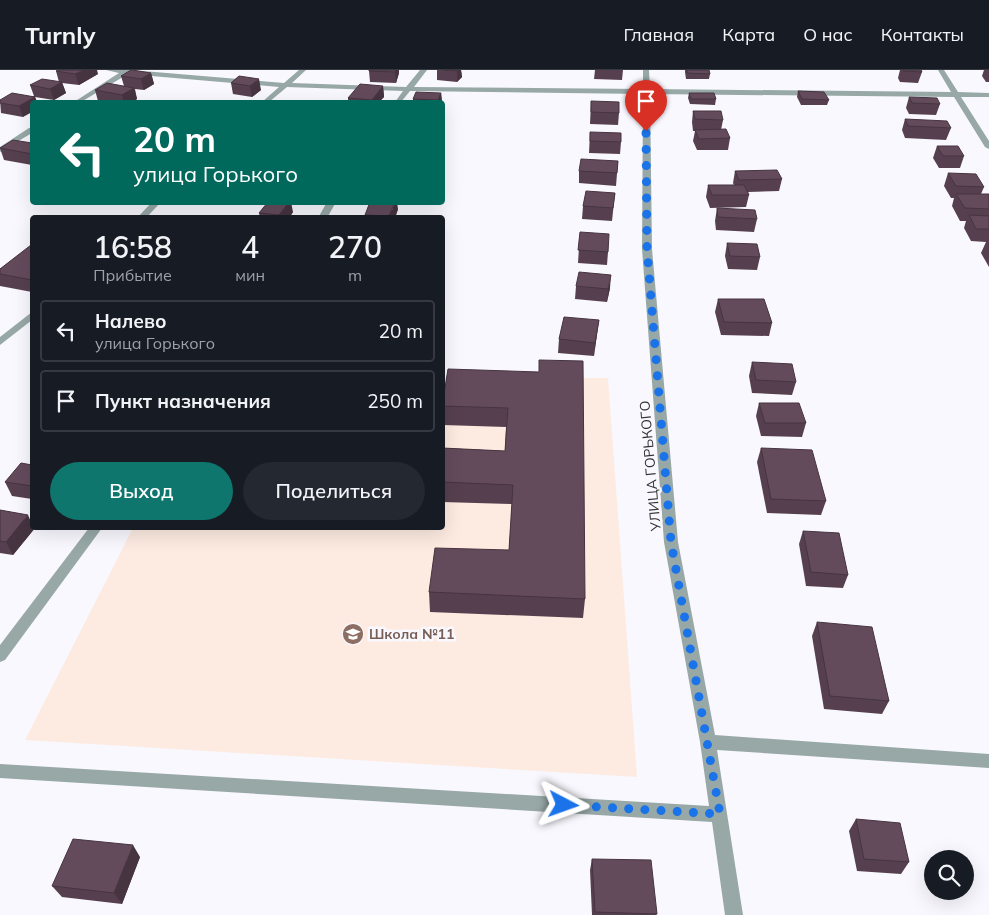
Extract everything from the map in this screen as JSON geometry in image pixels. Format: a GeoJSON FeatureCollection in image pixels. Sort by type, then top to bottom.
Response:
{"type":"FeatureCollection","features":[{"type":"Feature","properties":{"kind":"street"},"geometry":{"type":"LineString","coordinates":[[109,70],[282,86],[407,90],[989,94]]}},
{"type":"Feature","properties":{"kind":"street"},"geometry":{"type":"LineString","coordinates":[[267,100],[303,70]]}},
{"type":"Feature","properties":{"kind":"street"},"geometry":{"type":"LineString","coordinates":[[400,100],[424,70]]}},
{"type":"Feature","properties":{"kind":"street","name":"УЛИЦА ГОРЬКОГО"},"geometry":{"type":"LineString","coordinates":[[646,70],[647,249],[671,542],[708,742],[734,915]]}},
{"type":"Feature","properties":{"kind":"street"},"geometry":{"type":"LineString","coordinates":[[941,70],[989,148]]}},
{"type":"Feature","properties":{"kind":"street"},"geometry":{"type":"LineString","coordinates":[[79,100],[127,71]]}},
{"type":"Feature","properties":{"kind":"street"},"geometry":{"type":"LineString","coordinates":[[0,150],[30,131]]}},
{"type":"Feature","properties":{"kind":"street"},"geometry":{"type":"LineString","coordinates":[[144,215],[154,205]]}},
{"type":"Feature","properties":{"kind":"street"},"geometry":{"type":"LineString","coordinates":[[0,342],[30,317]]}},
{"type":"Feature","properties":{"kind":"street"},"geometry":{"type":"LineString","coordinates":[[0,656],[94,530]]}},
{"type":"Feature","properties":{"kind":"street"},"geometry":{"type":"LineString","coordinates":[[708,742],[989,761]]}},
{"type":"Feature","properties":{"kind":"street"},"geometry":{"type":"LineString","coordinates":[[0,771],[720,814]]}},
{"type":"Feature","properties":{"kind":"shaded area","name":"Школа №11"},"geometry":{"type":"Polygon","coordinates":[[[445,378],[608,378],[637,777],[25,740],[132,530],[445,530],[445,378]]]}},
{"type":"Feature","properties":{"kind":"building"},"geometry":{"type":"Polygon","coordinates":[[[83,70],[75,74],[56,71],[83,70]]]}},
{"type":"Feature","properties":{"kind":"building"},"geometry":{"type":"Polygon","coordinates":[[[131,70],[151,73],[141,79],[121,76],[131,70]]]}},
{"type":"Feature","properties":{"kind":"building"},"geometry":{"type":"Polygon","coordinates":[[[369,70],[396,70],[395,72],[369,70]]]}},
{"type":"Feature","properties":{"kind":"building"},"geometry":{"type":"Polygon","coordinates":[[[687,70],[709,70],[710,74],[687,73],[687,70]]]}},
{"type":"Feature","properties":{"kind":"building"},"geometry":{"type":"Polygon","coordinates":[[[921,70],[922,72],[903,71],[921,70]]]}},
{"type":"Feature","properties":{"kind":"building"},"geometry":{"type":"Polygon","coordinates":[[[239,76],[259,79],[250,86],[231,83],[239,76]]]}},
{"type":"Feature","properties":{"kind":"building"},"geometry":{"type":"Polygon","coordinates":[[[42,79],[62,82],[50,89],[30,85],[42,79]]]}},
{"type":"Feature","properties":{"kind":"building"},"geometry":{"type":"Polygon","coordinates":[[[107,83],[134,88],[122,95],[95,90],[107,83]]]}},
{"type":"Feature","properties":{"kind":"building"},"geometry":{"type":"Polygon","coordinates":[[[360,84],[383,86],[372,100],[348,98],[360,84]]]}},
{"type":"Feature","properties":{"kind":"building"},"geometry":{"type":"Polygon","coordinates":[[[798,91],[824,92],[829,100],[802,99],[798,91]]]}},
{"type":"Feature","properties":{"kind":"building"},"geometry":{"type":"Polygon","coordinates":[[[416,92],[441,93],[438,100],[413,99],[416,92]]]}},
{"type":"Feature","properties":{"kind":"building"},"geometry":{"type":"Polygon","coordinates":[[[12,93],[35,97],[19,106],[0,103],[0,100],[12,93]]]}},
{"type":"Feature","properties":{"kind":"building"},"geometry":{"type":"Polygon","coordinates":[[[689,93],[714,93],[716,99],[691,99],[689,93]]]}},
{"type":"Feature","properties":{"kind":"building"},"geometry":{"type":"Polygon","coordinates":[[[909,97],[937,98],[940,104],[912,103],[909,97]]]}},
{"type":"Feature","properties":{"kind":"building"},"geometry":{"type":"Polygon","coordinates":[[[591,101],[619,102],[619,113],[591,112],[591,101]]]}},
{"type":"Feature","properties":{"kind":"building"},"geometry":{"type":"Polygon","coordinates":[[[693,111],[721,111],[723,120],[695,119],[693,111]]]}},
{"type":"Feature","properties":{"kind":"building"},"geometry":{"type":"Polygon","coordinates":[[[905,119],[947,121],[951,128],[908,126],[905,119]]]}},
{"type":"Feature","properties":{"kind":"building"},"geometry":{"type":"Polygon","coordinates":[[[726,129],[730,138],[699,139],[695,130],[726,129]]]}},
{"type":"Feature","properties":{"kind":"building"},"geometry":{"type":"Polygon","coordinates":[[[590,132],[621,133],[621,142],[590,141],[590,132]]]}},
{"type":"Feature","properties":{"kind":"building"},"geometry":{"type":"Polygon","coordinates":[[[13,140],[30,143],[30,154],[0,148],[13,140]]]}},
{"type":"Feature","properties":{"kind":"building"},"geometry":{"type":"Polygon","coordinates":[[[937,146],[958,146],[964,156],[943,156],[937,146]]]}},
{"type":"Feature","properties":{"kind":"building"},"geometry":{"type":"Polygon","coordinates":[[[581,159],[618,161],[617,173],[579,171],[581,159]]]}},
{"type":"Feature","properties":{"kind":"building"},"geometry":{"type":"Polygon","coordinates":[[[777,170],[782,179],[739,180],[735,171],[777,170]]]}},
{"type":"Feature","properties":{"kind":"building"},"geometry":{"type":"Polygon","coordinates":[[[948,173],[976,174],[984,187],[956,186],[948,173]]]}},
{"type":"Feature","properties":{"kind":"building"},"geometry":{"type":"Polygon","coordinates":[[[708,185],[744,185],[749,195],[712,195],[708,185]]]}},
{"type":"Feature","properties":{"kind":"building"},"geometry":{"type":"Polygon","coordinates":[[[586,191],[615,193],[613,208],[583,206],[586,191]]]}},
{"type":"Feature","properties":{"kind":"building"},"geometry":{"type":"Polygon","coordinates":[[[956,194],[989,194],[989,209],[965,208],[956,194]]]}},
{"type":"Feature","properties":{"kind":"building"},"geometry":{"type":"Polygon","coordinates":[[[266,205],[287,205],[279,215],[259,213],[266,205]]]}},
{"type":"Feature","properties":{"kind":"building"},"geometry":{"type":"Polygon","coordinates":[[[369,205],[394,205],[389,215],[365,215],[369,205]]]}},
{"type":"Feature","properties":{"kind":"building"},"geometry":{"type":"Polygon","coordinates":[[[717,208],[755,210],[757,219],[718,217],[717,208]]]}},
{"type":"Feature","properties":{"kind":"building"},"geometry":{"type":"Polygon","coordinates":[[[969,215],[989,216],[989,229],[976,229],[969,215]]]}},
{"type":"Feature","properties":{"kind":"building"},"geometry":{"type":"Polygon","coordinates":[[[580,232],[609,234],[608,252],[578,250],[580,232]]]}},
{"type":"Feature","properties":{"kind":"building"},"geometry":{"type":"Polygon","coordinates":[[[727,243],[757,244],[760,257],[730,256],[727,243]]]}},
{"type":"Feature","properties":{"kind":"building"},"geometry":{"type":"Polygon","coordinates":[[[30,246],[30,280],[0,274],[0,269],[30,246]]]}},
{"type":"Feature","properties":{"kind":"building"},"geometry":{"type":"Polygon","coordinates":[[[579,272],[611,275],[608,289],[576,286],[579,272]]]}},
{"type":"Feature","properties":{"kind":"building"},"geometry":{"type":"Polygon","coordinates":[[[718,299],[764,299],[772,323],[724,322],[718,299]]]}},
{"type":"Feature","properties":{"kind":"building"},"geometry":{"type":"Polygon","coordinates":[[[564,317],[599,320],[595,343],[559,339],[564,317]]]}},
{"type":"Feature","properties":{"kind":"building"},"geometry":{"type":"Polygon","coordinates":[[[539,360],[583,361],[585,599],[429,592],[435,548],[509,550],[513,485],[445,482],[445,448],[505,451],[508,408],[445,406],[448,369],[539,372],[539,360]]]}},
{"type":"Feature","properties":{"kind":"building"},"geometry":{"type":"Polygon","coordinates":[[[752,362],[792,364],[796,382],[756,380],[752,362]]]}},
{"type":"Feature","properties":{"kind":"building"},"geometry":{"type":"Polygon","coordinates":[[[759,403],[799,403],[806,423],[765,423],[759,403]]]}},
{"type":"Feature","properties":{"kind":"building"},"geometry":{"type":"Polygon","coordinates":[[[761,448],[812,450],[826,501],[771,499],[761,448]]]}},
{"type":"Feature","properties":{"kind":"building"},"geometry":{"type":"Polygon","coordinates":[[[21,463],[30,465],[30,486],[5,482],[21,463]]]}},
{"type":"Feature","properties":{"kind":"building"},"geometry":{"type":"Polygon","coordinates":[[[0,510],[28,515],[6,542],[0,541],[0,510]]]}},
{"type":"Feature","properties":{"kind":"building"},"geometry":{"type":"Polygon","coordinates":[[[803,531],[839,533],[848,575],[811,572],[803,531]]]}},
{"type":"Feature","properties":{"kind":"building"},"geometry":{"type":"Polygon","coordinates":[[[817,622],[872,627],[889,701],[830,696],[817,622]]]}},
{"type":"Feature","properties":{"kind":"building"},"geometry":{"type":"Polygon","coordinates":[[[856,819],[900,823],[909,862],[864,859],[856,819]]]}},
{"type":"Feature","properties":{"kind":"building"},"geometry":{"type":"Polygon","coordinates":[[[73,839],[133,845],[114,893],[52,886],[73,839]]]}},
{"type":"Feature","properties":{"kind":"building"},"geometry":{"type":"Polygon","coordinates":[[[592,859],[651,860],[657,914],[595,912],[592,859]]]}},
{"type":"Feature","properties":{"kind":"place","name":"Школа №11"},"geometry":{"type":"Point","coordinates":[353,634]}},
{"type":"Feature","properties":{"kind":"route"},"geometry":{"type":"LineString","coordinates":[[564,805],[720,814],[671,542],[647,249],[646,131]]}}]}
